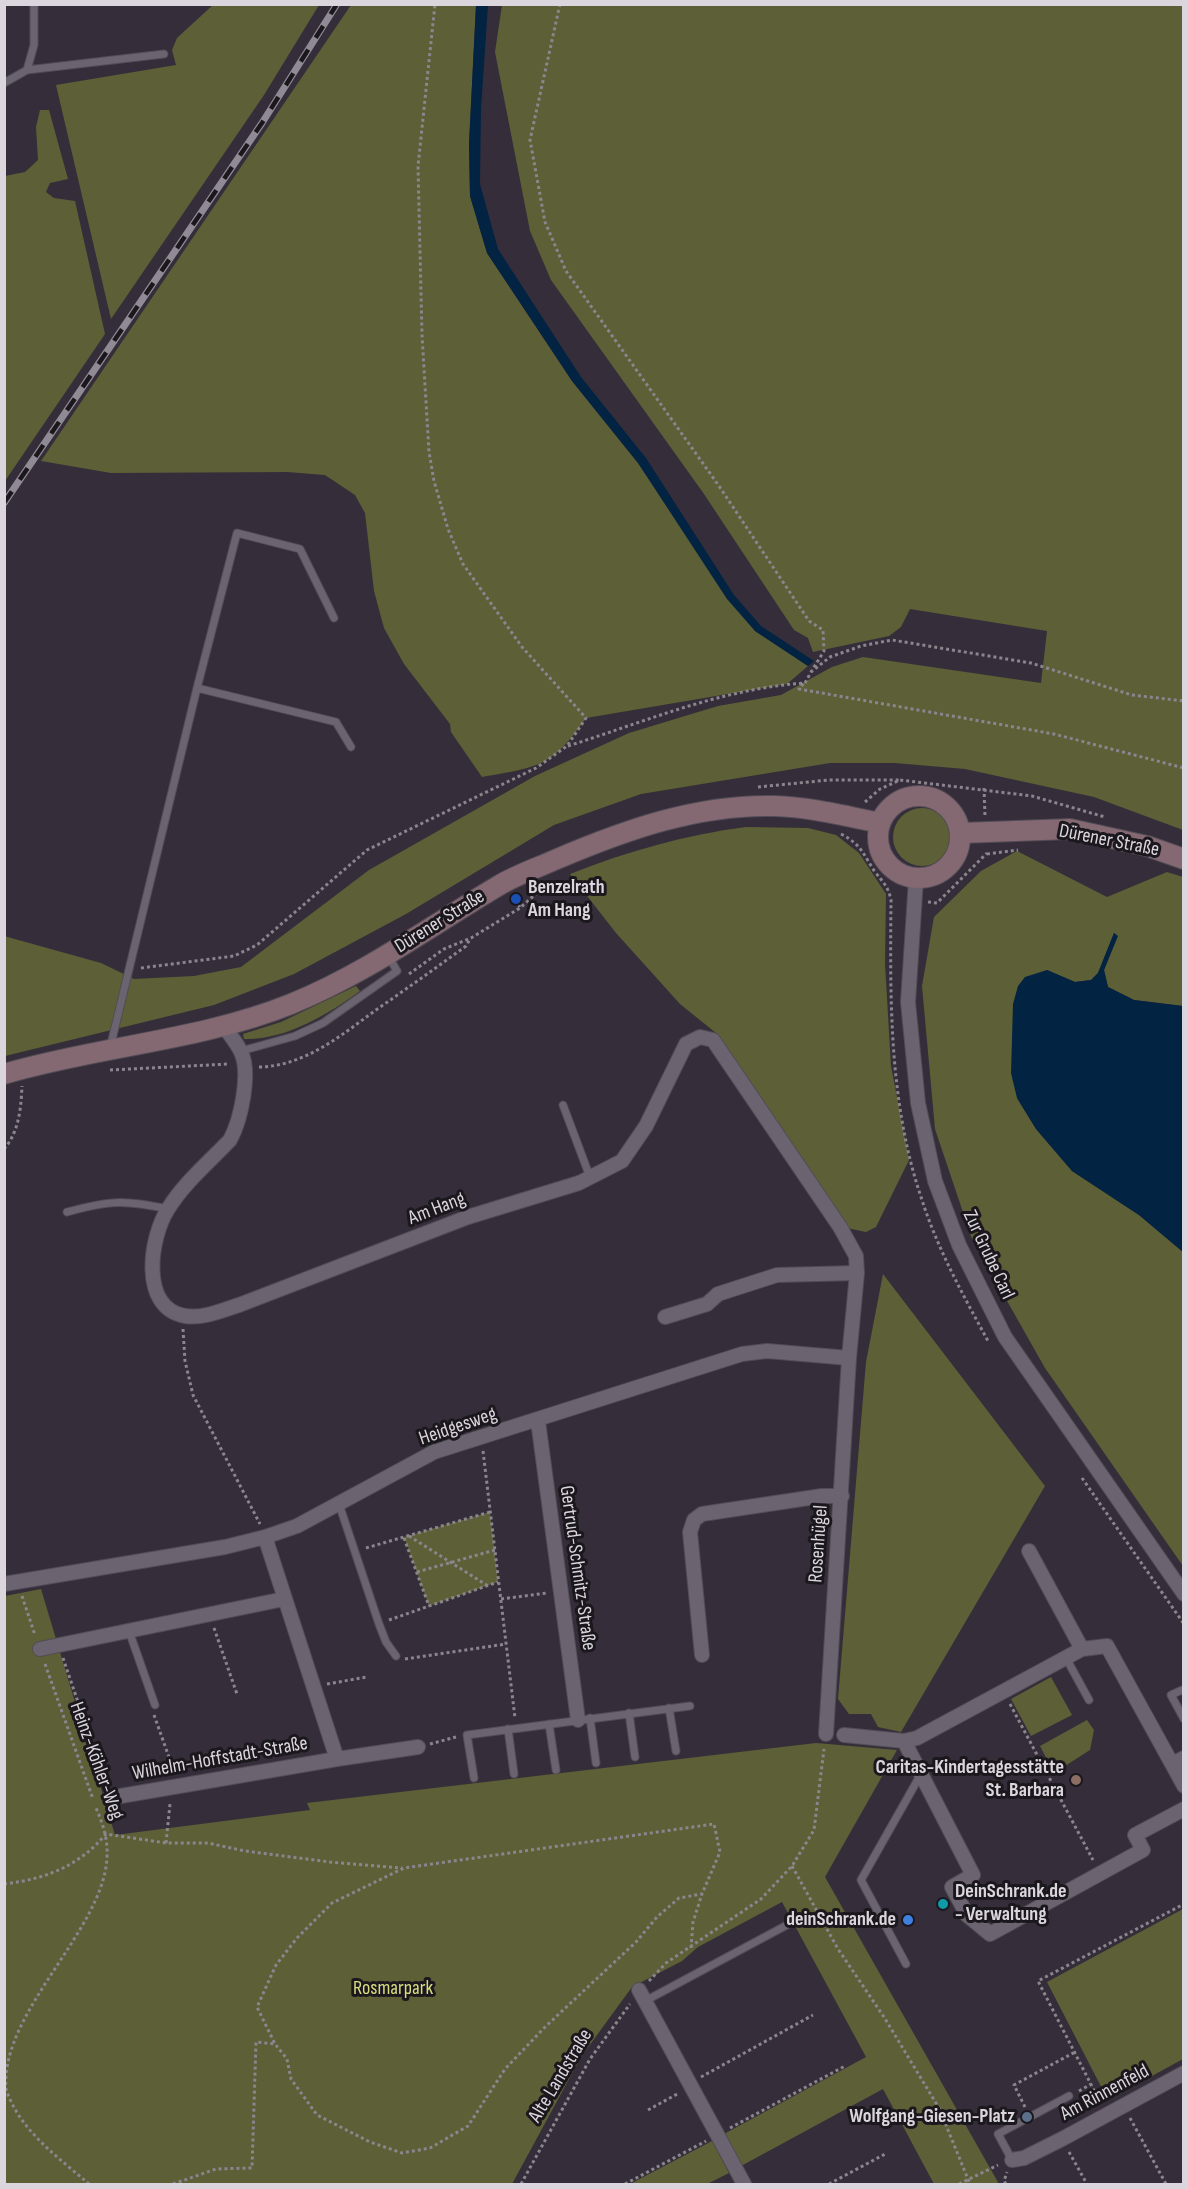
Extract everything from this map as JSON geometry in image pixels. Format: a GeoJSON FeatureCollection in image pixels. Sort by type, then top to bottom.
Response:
{"type":"FeatureCollection","features":[{"type":"Feature","properties":{"kind":"main road"},"geometry":{"type":"LineString","coordinates":[[922,796],[940,801],[953,813],[961,833],[960,847],[950,866],[934,876],[916,879],[896,873],[882,857],[872,822],[905,798],[922,796]]}},
{"type":"Feature","properties":{"kind":"main road","name":"Dürener Straße"},"geometry":{"type":"LineString","coordinates":[[9,1079],[110,1051],[225,1028],[261,1016],[328,988],[388,955],[519,875],[595,843],[667,819],[726,809],[773,806],[818,810],[872,822]]}},
{"type":"Feature","properties":{"kind":"main road","name":"Dürener Straße"},"geometry":{"type":"LineString","coordinates":[[961,833],[1070,829],[1147,846],[1184,859]]}},
{"type":"Feature","properties":{"kind":"street","name":"Zur Grube Carl"},"geometry":{"type":"LineString","coordinates":[[916,879],[908,1002],[918,1103],[935,1181],[959,1245],[1005,1337],[1184,1594]]}},
{"type":"Feature","properties":{"kind":"street"},"geometry":{"type":"LineString","coordinates":[[182,1316],[160,1299],[152,1274],[152,1248],[168,1209],[230,1140],[237,1127],[243,1057],[225,1028]]}},
{"type":"Feature","properties":{"kind":"street","name":"Am Hang"},"geometry":{"type":"LineString","coordinates":[[182,1316],[203,1316],[239,1305],[468,1217],[590,1177],[622,1161],[652,1116],[686,1044],[700,1037],[707,1037],[715,1043],[840,1227],[856,1256],[857,1274]]}},
{"type":"Feature","properties":{"kind":"street"},"geometry":{"type":"LineString","coordinates":[[665,1317],[707,1304],[718,1294],[777,1275],[857,1274],[849,1358]]}},
{"type":"Feature","properties":{"kind":"street","name":"Heidgesweg"},"geometry":{"type":"LineString","coordinates":[[10,1582],[225,1547],[265,1537],[297,1526],[434,1452],[538,1421],[742,1354],[766,1352],[849,1358]]}},
{"type":"Feature","properties":{"kind":"street","name":"Rosenhügel"},"geometry":{"type":"LineString","coordinates":[[826,1734],[849,1358]]}},
{"type":"Feature","properties":{"kind":"street","name":"Gertrud-Schmitz-Straße"},"geometry":{"type":"LineString","coordinates":[[538,1421],[561,1592],[584,1719]]}},
{"type":"Feature","properties":{"kind":"street"},"geometry":{"type":"LineString","coordinates":[[702,1654],[690,1532],[694,1520],[702,1514],[822,1496],[842,1496]]}},
{"type":"Feature","properties":{"kind":"street","name":"Wilhelm-Hoffstadt-Straße"},"geometry":{"type":"LineString","coordinates":[[265,1537],[337,1759]]}},
{"type":"Feature","properties":{"kind":"street"},"geometry":{"type":"LineString","coordinates":[[1029,1551],[1082,1649]]}},
{"type":"Feature","properties":{"kind":"street"},"geometry":{"type":"LineString","coordinates":[[40,1649],[284,1599]]}},
{"type":"Feature","properties":{"kind":"street"},"geometry":{"type":"LineString","coordinates":[[844,1735],[904,1741],[917,1738],[1082,1649],[1107,1646],[1178,1761],[1184,1786]]}},
{"type":"Feature","properties":{"kind":"street"},"geometry":{"type":"LineString","coordinates":[[904,1741],[973,1875],[952,1887],[967,1915],[990,1934],[1143,1850],[1135,1835],[1184,1809]]}},
{"type":"Feature","properties":{"kind":"street","name":"Wilhelm-Hoffstadt-Straße"},"geometry":{"type":"LineString","coordinates":[[109,1798],[418,1747]]}},
{"type":"Feature","properties":{"kind":"street"},"geometry":{"type":"LineString","coordinates":[[642,1996],[744,2184]]}},
{"type":"Feature","properties":{"kind":"street","name":"Am Rinnenfeld"},"geometry":{"type":"LineString","coordinates":[[1012,2160],[1024,2158],[1062,2139],[1184,2073]]}},
{"type":"Feature","properties":{"kind":"lane"},"geometry":{"type":"LineString","coordinates":[[27,70],[34,45],[34,4]]}},
{"type":"Feature","properties":{"kind":"lane"},"geometry":{"type":"LineString","coordinates":[[4,83],[27,70],[164,54]]}},
{"type":"Feature","properties":{"kind":"lane"},"geometry":{"type":"LineString","coordinates":[[110,1051],[118,1006],[130,970],[197,688],[237,533],[300,549],[334,618]]}},
{"type":"Feature","properties":{"kind":"lane"},"geometry":{"type":"LineString","coordinates":[[197,688],[336,722],[351,747]]}},
{"type":"Feature","properties":{"kind":"lane"},"geometry":{"type":"LineString","coordinates":[[243,1057],[295,1036],[341,1012],[397,971],[388,955]]}},
{"type":"Feature","properties":{"kind":"lane"},"geometry":{"type":"LineString","coordinates":[[563,1105],[590,1177]]}},
{"type":"Feature","properties":{"kind":"lane"},"geometry":{"type":"LineString","coordinates":[[67,1212],[107,1201],[135,1202],[168,1209]]}},
{"type":"Feature","properties":{"kind":"lane"},"geometry":{"type":"LineString","coordinates":[[339,1504],[379,1624],[386,1642],[396,1656]]}},
{"type":"Feature","properties":{"kind":"lane"},"geometry":{"type":"LineString","coordinates":[[129,1631],[155,1705]]}},
{"type":"Feature","properties":{"kind":"lane"},"geometry":{"type":"LineString","coordinates":[[1066,1658],[1089,1700]]}},
{"type":"Feature","properties":{"kind":"lane"},"geometry":{"type":"LineString","coordinates":[[1182,1690],[1171,1695],[1184,1719]]}},
{"type":"Feature","properties":{"kind":"lane"},"geometry":{"type":"LineString","coordinates":[[474,1778],[467,1735],[690,1706]]}},
{"type":"Feature","properties":{"kind":"lane"},"geometry":{"type":"LineString","coordinates":[[669,1708],[676,1751]]}},
{"type":"Feature","properties":{"kind":"lane"},"geometry":{"type":"LineString","coordinates":[[629,1713],[635,1757]]}},
{"type":"Feature","properties":{"kind":"lane"},"geometry":{"type":"LineString","coordinates":[[584,1719],[596,1763]]}},
{"type":"Feature","properties":{"kind":"lane"},"geometry":{"type":"LineString","coordinates":[[549,1724],[556,1770]]}},
{"type":"Feature","properties":{"kind":"lane"},"geometry":{"type":"LineString","coordinates":[[508,1729],[514,1774]]}},
{"type":"Feature","properties":{"kind":"lane"},"geometry":{"type":"LineString","coordinates":[[906,1964],[861,1880],[921,1774]]}},
{"type":"Feature","properties":{"kind":"lane"},"geometry":{"type":"LineString","coordinates":[[642,1996],[787,1925]]}},
{"type":"Feature","properties":{"kind":"lane"},"geometry":{"type":"LineString","coordinates":[[1012,2160],[998,2134],[1069,2096]]}},
{"type":"Feature","properties":{"kind":"path"},"geometry":{"type":"LineString","coordinates":[[435,4],[418,166],[422,335],[429,452],[434,482],[448,530],[462,564],[522,647],[586,718],[567,746]]}},
{"type":"Feature","properties":{"kind":"path"},"geometry":{"type":"LineString","coordinates":[[560,4],[530,140],[545,222],[566,271],[719,486],[809,621],[823,630],[825,651],[799,689],[1054,734],[1184,768]]}},
{"type":"Feature","properties":{"kind":"path"},"geometry":{"type":"LineString","coordinates":[[811,672],[830,657],[861,646],[892,640],[1031,663],[1132,695],[1184,701]]}},
{"type":"Feature","properties":{"kind":"path"},"geometry":{"type":"LineString","coordinates":[[130,970],[234,956],[257,945],[367,850],[536,768],[567,746],[712,698],[771,685],[804,683]]}},
{"type":"Feature","properties":{"kind":"path"},"geometry":{"type":"LineString","coordinates":[[872,822],[865,801],[880,789],[900,780],[984,788],[987,854]]}},
{"type":"Feature","properties":{"kind":"path"},"geometry":{"type":"LineString","coordinates":[[831,829],[852,840],[865,852],[874,871],[888,886],[891,900],[891,1012],[900,1109],[920,1197],[945,1259],[995,1351]]}},
{"type":"Feature","properties":{"kind":"path"},"geometry":{"type":"LineString","coordinates":[[891,900],[938,903],[987,854],[1024,849]]}},
{"type":"Feature","properties":{"kind":"path"},"geometry":{"type":"LineString","coordinates":[[100,1070],[243,1057],[255,1067],[293,1062],[320,1050],[434,970],[465,946],[471,938],[520,908],[551,880]]}},
{"type":"Feature","properties":{"kind":"path"},"geometry":{"type":"LineString","coordinates":[[516,899],[520,908]]}},
{"type":"Feature","properties":{"kind":"path"},"geometry":{"type":"LineString","coordinates":[[4,1149],[12,1141],[21,1108],[22,1082],[9,1079]]}},
{"type":"Feature","properties":{"kind":"path"},"geometry":{"type":"LineString","coordinates":[[182,1316],[185,1361],[193,1395],[265,1537]]}},
{"type":"Feature","properties":{"kind":"path"},"geometry":{"type":"LineString","coordinates":[[482,1437],[516,1728]]}},
{"type":"Feature","properties":{"kind":"path"},"geometry":{"type":"LineString","coordinates":[[1076,1468],[1184,1624]]}},
{"type":"Feature","properties":{"kind":"path"},"geometry":{"type":"LineString","coordinates":[[355,1552],[490,1512]]}},
{"type":"Feature","properties":{"kind":"path"},"geometry":{"type":"LineString","coordinates":[[409,1536],[488,1586]]}},
{"type":"Feature","properties":{"kind":"path"},"geometry":{"type":"LineString","coordinates":[[404,1537],[429,1606]]}},
{"type":"Feature","properties":{"kind":"path"},"geometry":{"type":"LineString","coordinates":[[417,1572],[495,1550]]}},
{"type":"Feature","properties":{"kind":"path","name":"Heinz-Köhler-Weg"},"geometry":{"type":"LineString","coordinates":[[10,1582],[40,1649],[106,1834],[107,1858],[103,1879],[89,1905],[31,1995]]}},
{"type":"Feature","properties":{"kind":"path"},"geometry":{"type":"LineString","coordinates":[[379,1624],[498,1582]]}},
{"type":"Feature","properties":{"kind":"path"},"geometry":{"type":"LineString","coordinates":[[501,1599],[561,1592]]}},
{"type":"Feature","properties":{"kind":"path"},"geometry":{"type":"LineString","coordinates":[[209,1615],[237,1694]]}},
{"type":"Feature","properties":{"kind":"path"},"geometry":{"type":"LineString","coordinates":[[396,1656],[408,1660],[506,1644]]}},
{"type":"Feature","properties":{"kind":"path"},"geometry":{"type":"LineString","coordinates":[[58,1645],[80,1708]]}},
{"type":"Feature","properties":{"kind":"path"},"geometry":{"type":"LineString","coordinates":[[313,1687],[367,1677]]}},
{"type":"Feature","properties":{"kind":"path"},"geometry":{"type":"LineString","coordinates":[[1004,1691],[1100,1874]]}},
{"type":"Feature","properties":{"kind":"path","name":"Alte Landstraße"},"geometry":{"type":"LineString","coordinates":[[520,2184],[590,2059],[666,1963],[761,1899],[792,1866],[814,1830],[826,1734]]}},
{"type":"Feature","properties":{"kind":"path"},"geometry":{"type":"LineString","coordinates":[[418,1747],[467,1735]]}},
{"type":"Feature","properties":{"kind":"path"},"geometry":{"type":"LineString","coordinates":[[4,1884],[31,1881],[64,1869],[91,1852],[106,1834],[166,1843],[208,1843],[245,1851],[330,1862],[404,1868],[714,1824],[720,1852],[693,1922],[691,1948]]}},
{"type":"Feature","properties":{"kind":"path"},"geometry":{"type":"LineString","coordinates":[[792,1866],[838,1949],[884,2017],[939,2108],[970,2184]]}},
{"type":"Feature","properties":{"kind":"path"},"geometry":{"type":"LineString","coordinates":[[404,1868],[332,1903],[297,1938],[276,1965],[257,2007],[275,2044],[287,2059],[291,2079],[317,2115],[370,2142],[402,2153],[430,2148],[468,2126],[505,2069],[545,2027],[636,1942],[657,1917],[679,1898],[702,1894]]}},
{"type":"Feature","properties":{"kind":"path"},"geometry":{"type":"LineString","coordinates":[[1107,2115],[1038,1981],[1184,1904]]}},
{"type":"Feature","properties":{"kind":"path"},"geometry":{"type":"LineString","coordinates":[[648,2110],[813,2015]]}},
{"type":"Feature","properties":{"kind":"path"},"geometry":{"type":"LineString","coordinates":[[172,2184],[216,2169],[252,2168],[256,2042],[275,2044]]}},
{"type":"Feature","properties":{"kind":"path"},"geometry":{"type":"LineString","coordinates":[[5,2050],[5,2089],[26,2126],[89,2184]]}},
{"type":"Feature","properties":{"kind":"path"},"geometry":{"type":"LineString","coordinates":[[1030,2117],[1014,2085],[1075,2052]]}},
{"type":"Feature","properties":{"kind":"path"},"geometry":{"type":"LineString","coordinates":[[626,2184],[845,2066]]}},
{"type":"Feature","properties":{"kind":"path"},"geometry":{"type":"LineString","coordinates":[[1123,2106],[1166,2184]]}},
{"type":"Feature","properties":{"kind":"path"},"geometry":{"type":"LineString","coordinates":[[1062,2139],[1087,2184]]}},
{"type":"Feature","properties":{"kind":"path"},"geometry":{"type":"LineString","coordinates":[[829,2184],[887,2153]]}},
{"type":"Feature","properties":{"kind":"path"},"geometry":{"type":"LineString","coordinates":[[959,2184],[990,2167],[1012,2160]]}},
{"type":"Feature","properties":{"kind":"path"},"geometry":{"type":"LineString","coordinates":[[1006,2184],[1004,2181],[1012,2160]]}},
{"type":"Feature","properties":{"kind":"green space"},"geometry":{"type":"Polygon","coordinates":[[[214,4],[319,5],[264,95],[111,319],[56,85],[176,65],[172,50],[177,38],[214,4]]]}},
{"type":"Feature","properties":{"kind":"green space"},"geometry":{"type":"Polygon","coordinates":[[[351,5],[476,5],[469,144],[470,196],[487,253],[572,381],[638,463],[755,631],[808,666],[787,684],[586,718],[563,746],[543,762],[531,767],[482,777],[451,732],[450,724],[404,664],[384,628],[374,591],[365,513],[355,495],[325,475],[287,472],[111,473],[41,461],[351,5]]]}},
{"type":"Feature","properties":{"kind":"green space"},"geometry":{"type":"Polygon","coordinates":[[[502,5],[1183,5],[1183,830],[1094,797],[965,769],[895,763],[830,763],[641,794],[554,825],[406,914],[294,974],[214,1005],[5,1056],[4,936],[101,963],[134,979],[194,976],[241,967],[369,870],[535,776],[629,733],[718,706],[781,695],[832,667],[863,657],[1041,683],[1047,631],[910,609],[901,627],[889,636],[813,652],[808,638],[794,630],[704,494],[551,280],[530,231],[495,52],[502,5]]]}},
{"type":"Feature","properties":{"kind":"green space"},"geometry":{"type":"Polygon","coordinates":[[[40,110],[49,110],[68,179],[50,183],[46,192],[54,198],[75,201],[105,334],[5,481],[5,176],[25,172],[38,160],[36,127],[40,110]]]}},
{"type":"Feature","properties":{"kind":"green space"},"geometry":{"type":"Polygon","coordinates":[[[922,808],[933,810],[946,821],[951,837],[949,848],[938,861],[922,866],[911,864],[898,853],[893,837],[895,826],[906,813],[922,808]]]}},
{"type":"Feature","properties":{"kind":"green space"},"geometry":{"type":"Polygon","coordinates":[[[746,827],[808,828],[836,835],[859,853],[886,894],[885,964],[891,1066],[909,1160],[876,1227],[866,1232],[847,1228],[716,1033],[680,1004],[616,933],[570,874],[657,845],[701,834],[746,827]]]}},
{"type":"Feature","properties":{"kind":"green space"},"geometry":{"type":"Polygon","coordinates":[[[1017,851],[1107,897],[1167,872],[1183,877],[1183,1006],[1134,1000],[1108,987],[1104,970],[1117,936],[1114,933],[1098,973],[1091,980],[1075,982],[1047,970],[1017,1098],[1036,1129],[1072,1171],[1139,1215],[1183,1252],[1183,1566],[1045,1368],[972,1239],[935,1129],[922,986],[934,917],[981,871],[1017,851]]]}},
{"type":"Feature","properties":{"kind":"green space"},"geometry":{"type":"Polygon","coordinates":[[[356,986],[360,991],[320,1017],[290,1031],[244,1039],[243,1034],[281,1022],[356,986]]]}},
{"type":"Feature","properties":{"kind":"green space"},"geometry":{"type":"Polygon","coordinates":[[[883,1274],[1045,1486],[901,1732],[878,1727],[871,1714],[849,1714],[838,1699],[866,1362],[883,1274]]]}},
{"type":"Feature","properties":{"kind":"green space"},"geometry":{"type":"Polygon","coordinates":[[[490,1512],[498,1582],[429,1606],[404,1537],[490,1512]]]}},
{"type":"Feature","properties":{"kind":"green space","name":"Rosmarpark"},"geometry":{"type":"Polygon","coordinates":[[[41,1589],[115,1835],[310,1810],[307,1803],[816,1743],[897,1750],[825,1877],[999,2184],[934,2184],[883,2089],[741,2166],[724,2134],[866,2057],[782,1902],[698,1947],[682,1961],[632,1987],[581,2057],[512,2184],[5,2184],[5,1596],[41,1589]]]}},
{"type":"Feature","properties":{"kind":"green space"},"geometry":{"type":"Polygon","coordinates":[[[1051,1677],[1072,1715],[1031,1736],[1011,1699],[1051,1677]]]}},
{"type":"Feature","properties":{"kind":"green space"},"geometry":{"type":"Polygon","coordinates":[[[1087,1720],[1094,1730],[1090,1750],[1054,1773],[1040,1746],[1087,1720]]]}},
{"type":"Feature","properties":{"kind":"green space"},"geometry":{"type":"Polygon","coordinates":[[[1183,1909],[1183,2059],[1108,2100],[1047,1982],[1183,1909]]]}},
{"type":"Feature","properties":{"kind":"green space"},"geometry":{"type":"Polygon","coordinates":[[[712,2141],[729,2173],[707,2184],[630,2184],[712,2141]]]}},
{"type":"Feature","properties":{"kind":"water"},"geometry":{"type":"Polygon","coordinates":[[[476,5],[488,5],[481,109],[480,184],[498,249],[581,377],[646,458],[734,595],[761,626],[814,661],[808,666],[755,631],[727,599],[638,463],[572,381],[487,253],[470,196],[469,144],[476,5]]]}},
{"type":"Feature","properties":{"kind":"water"},"geometry":{"type":"Polygon","coordinates":[[[1114,933],[1118,936],[1104,970],[1108,987],[1134,1000],[1183,1006],[1183,1252],[1139,1215],[1072,1171],[1036,1129],[1017,1098],[1011,1073],[1013,1004],[1018,986],[1025,977],[1047,970],[1075,982],[1091,980],[1098,973],[1114,933]]]}},
{"type":"Feature","properties":{"kind":"railway"},"geometry":{"type":"LineString","coordinates":[[4,503],[262,123],[337,4]]}},
{"type":"Feature","properties":{"kind":"place","name":"Benzelrath Am Hang"},"geometry":{"type":"Point","coordinates":[516,899]}},
{"type":"Feature","properties":{"kind":"place","name":"Caritas-Kindertagesstätte St. Barbara"},"geometry":{"type":"Point","coordinates":[1076,1780]}},
{"type":"Feature","properties":{"kind":"place","name":"DeinSchrank.de - Verwaltung"},"geometry":{"type":"Point","coordinates":[943,1904]}},
{"type":"Feature","properties":{"kind":"place","name":"deinSchrank.de"},"geometry":{"type":"Point","coordinates":[908,1920]}},
{"type":"Feature","properties":{"kind":"place","name":"Wolfgang-Giesen-Platz"},"geometry":{"type":"Point","coordinates":[1027,2117]}}]}
